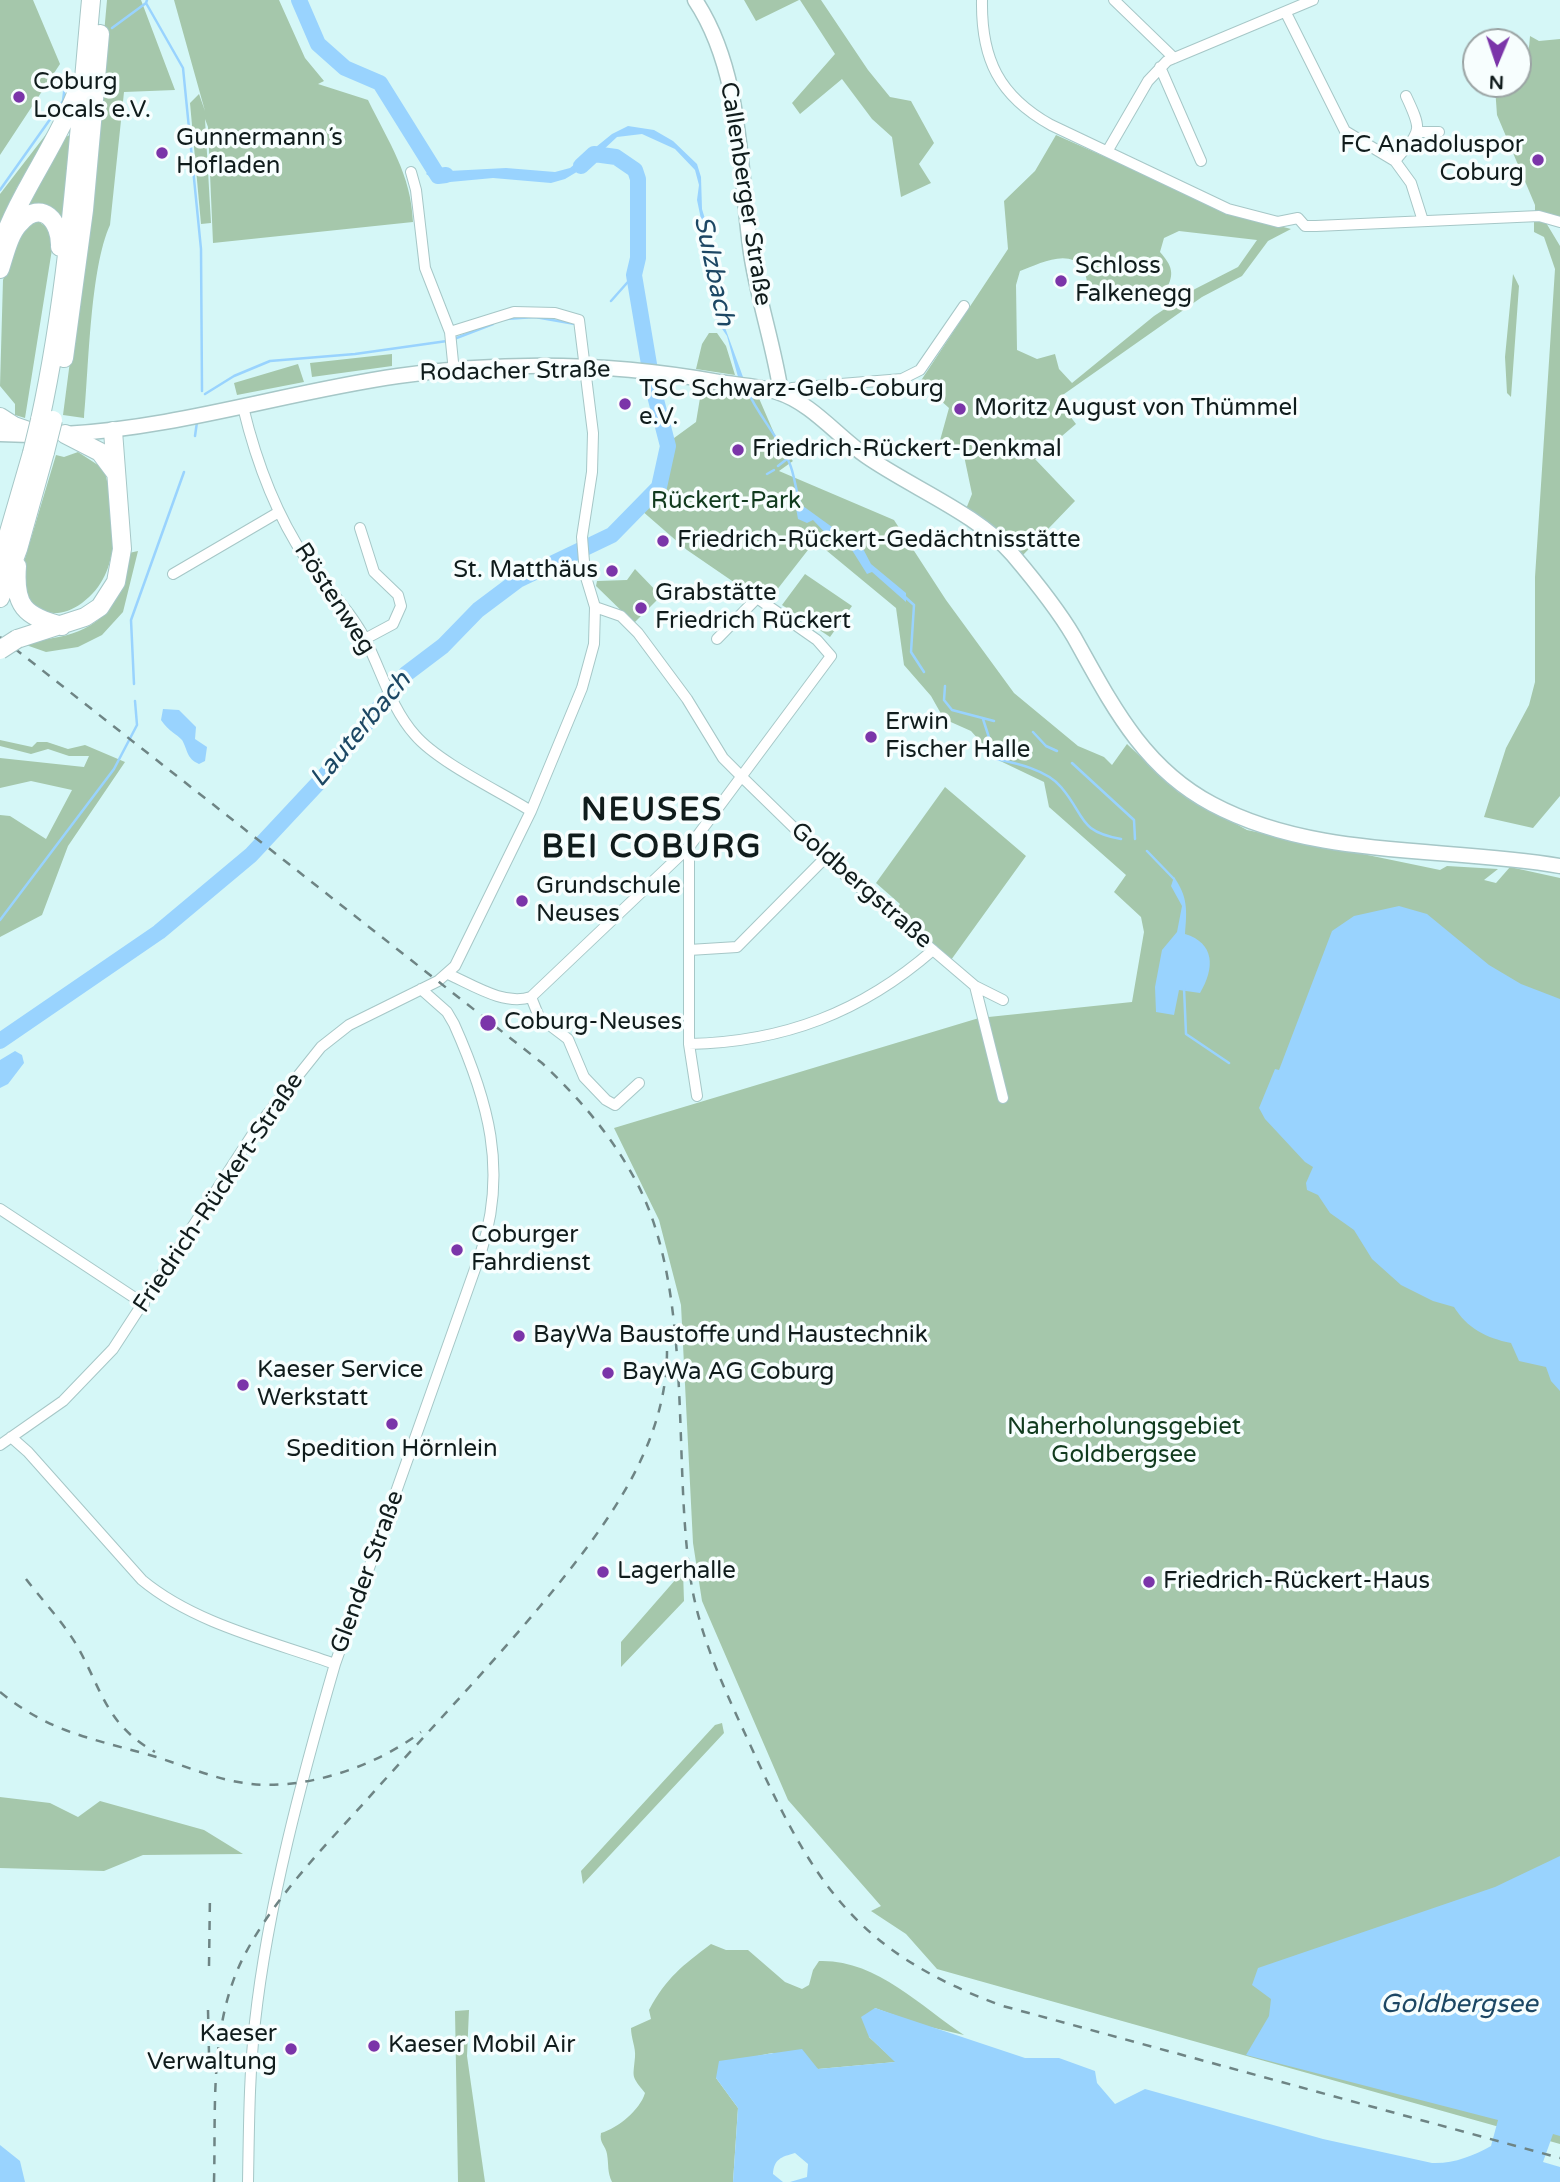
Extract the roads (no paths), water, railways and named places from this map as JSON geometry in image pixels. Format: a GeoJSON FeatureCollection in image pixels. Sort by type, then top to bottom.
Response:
{"type":"FeatureCollection","features":[{"type":"Feature","properties":{"kind":"highway"},"geometry":{"type":"LineString","coordinates":[[0,564],[42,436],[72,210],[91,0]]}},
{"type":"Feature","properties":{"kind":"highway"},"geometry":{"type":"LineString","coordinates":[[0,598],[18,549],[84,210],[102,0]]}},
{"type":"Feature","properties":{"kind":"highway"},"geometry":{"type":"LineString","coordinates":[[0,248],[12,219],[64,125],[84,75]]}},
{"type":"Feature","properties":{"kind":"highway"},"geometry":{"type":"LineString","coordinates":[[0,269],[18,224],[32,214],[50,217],[61,234],[58,310]]}},
{"type":"Feature","properties":{"kind":"highway"},"geometry":{"type":"LineString","coordinates":[[0,417],[13,426],[42,436]]}},
{"type":"Feature","properties":{"kind":"highway"},"geometry":{"type":"LineString","coordinates":[[0,650],[17,639],[76,622],[100,607],[117,582],[122,549],[113,431]]}},
{"type":"Feature","properties":{"kind":"highway"},"geometry":{"type":"LineString","coordinates":[[65,435],[100,452],[115,472]]}},
{"type":"Feature","properties":{"kind":"highway"},"geometry":{"type":"LineString","coordinates":[[18,549],[16,580],[20,604],[33,617],[61,625]]}},
{"type":"Feature","properties":{"kind":"street","name":"Callenberger Straße"},"geometry":{"type":"LineString","coordinates":[[695,0],[714,36],[726,75],[735,122],[751,254],[781,393]]}},
{"type":"Feature","properties":{"kind":"street"},"geometry":{"type":"LineString","coordinates":[[982,0],[986,49],[1003,85],[1033,115],[1228,209],[1278,222],[1298,218],[1305,226],[1539,216],[1560,222]]}},
{"type":"Feature","properties":{"kind":"street"},"geometry":{"type":"LineString","coordinates":[[1114,0],[1174,58]]}},
{"type":"Feature","properties":{"kind":"street"},"geometry":{"type":"LineString","coordinates":[[1108,150],[1148,81],[1160,67],[1174,58],[1314,0]]}},
{"type":"Feature","properties":{"kind":"street"},"geometry":{"type":"LineString","coordinates":[[1286,13],[1345,131],[1395,162],[1411,183],[1423,221]]}},
{"type":"Feature","properties":{"kind":"street"},"geometry":{"type":"LineString","coordinates":[[1160,67],[1201,161]]}},
{"type":"Feature","properties":{"kind":"street"},"geometry":{"type":"LineString","coordinates":[[1395,162],[1418,132],[1419,123],[1406,96]]}},
{"type":"Feature","properties":{"kind":"street"},"geometry":{"type":"LineString","coordinates":[[1418,132],[1439,132]]}},
{"type":"Feature","properties":{"kind":"street"},"geometry":{"type":"LineString","coordinates":[[411,172],[428,279],[451,337],[454,372]]}},
{"type":"Feature","properties":{"kind":"street"},"geometry":{"type":"LineString","coordinates":[[781,393],[792,388],[902,379],[916,373],[964,306]]}},
{"type":"Feature","properties":{"kind":"street"},"geometry":{"type":"LineString","coordinates":[[451,337],[514,312],[555,313],[579,326],[593,443],[583,545],[585,573],[595,607],[592,660],[531,811],[455,966],[448,974],[502,997],[517,1000],[531,997],[689,847],[831,656],[817,640],[757,598],[717,639]]}},
{"type":"Feature","properties":{"kind":"street","name":"Rodacher Straße"},"geometry":{"type":"LineString","coordinates":[[0,434],[42,436],[113,431],[398,376],[454,372],[586,367],[650,372],[781,393],[802,404],[863,454],[996,537],[1054,606],[1134,739],[1187,789],[1212,804],[1262,825],[1317,838],[1377,847],[1496,856],[1560,866]]}},
{"type":"Feature","properties":{"kind":"street","name":"Röstenweg"},"geometry":{"type":"LineString","coordinates":[[243,407],[253,447],[279,512],[305,558],[365,639],[390,696],[415,735],[433,750],[531,811]]}},
{"type":"Feature","properties":{"kind":"street"},"geometry":{"type":"LineString","coordinates":[[173,574],[279,512]]}},
{"type":"Feature","properties":{"kind":"street"},"geometry":{"type":"LineString","coordinates":[[360,528],[374,572],[398,595],[401,606],[393,624],[365,639]]}},
{"type":"Feature","properties":{"kind":"street","name":"Goldbergstraße"},"geometry":{"type":"LineString","coordinates":[[595,607],[621,616],[638,633],[687,699],[723,758],[825,858],[975,986],[1003,1000]]}},
{"type":"Feature","properties":{"kind":"street"},"geometry":{"type":"LineString","coordinates":[[689,847],[690,1044],[697,1097]]}},
{"type":"Feature","properties":{"kind":"street"},"geometry":{"type":"LineString","coordinates":[[689,950],[737,947],[825,858]]}},
{"type":"Feature","properties":{"kind":"street"},"geometry":{"type":"LineString","coordinates":[[690,1044],[755,1040],[834,1014],[878,992],[933,950]]}},
{"type":"Feature","properties":{"kind":"street","name":"Friedrich-Rückert-Straße"},"geometry":{"type":"LineString","coordinates":[[0,1445],[63,1401],[91,1374],[144,1304],[258,1126],[321,1047],[349,1025],[448,974]]}},
{"type":"Feature","properties":{"kind":"street"},"geometry":{"type":"LineString","coordinates":[[975,986],[1003,1098]]}},
{"type":"Feature","properties":{"kind":"street","name":"Glender Straße"},"geometry":{"type":"LineString","coordinates":[[248,2182],[251,2071],[262,1970],[280,1881],[335,1664],[481,1252],[493,1208],[495,1157],[484,1104],[454,1024],[447,1012],[421,989]]}},
{"type":"Feature","properties":{"kind":"street"},"geometry":{"type":"LineString","coordinates":[[531,997],[540,1017],[568,1039],[584,1077],[606,1100],[615,1105],[639,1083]]}},
{"type":"Feature","properties":{"kind":"street"},"geometry":{"type":"LineString","coordinates":[[0,1209],[144,1304]]}},
{"type":"Feature","properties":{"kind":"street"},"geometry":{"type":"LineString","coordinates":[[11,1437],[142,1580],[161,1595],[210,1619],[335,1664]]}},
{"type":"Feature","properties":{"kind":"water"},"geometry":{"type":"Polygon","coordinates":[[[628,126],[654,130],[673,141],[697,164],[701,177],[702,209],[708,229],[707,253],[719,311],[743,377],[738,377],[727,336],[716,320],[705,273],[705,238],[697,200],[699,185],[695,170],[675,149],[642,134],[617,137],[585,167],[565,179],[551,183],[493,178],[450,182],[438,181],[426,174],[434,165],[449,171],[506,168],[555,172],[570,168],[612,134],[628,126]]]}},
{"type":"Feature","properties":{"kind":"water"},"geometry":{"type":"Polygon","coordinates":[[[803,506],[860,543],[871,564],[906,593],[906,602],[872,572],[867,574],[850,547],[835,543],[813,520],[807,523],[798,519],[796,508],[803,506]]]}},
{"type":"Feature","properties":{"kind":"water"},"geometry":{"type":"Polygon","coordinates":[[[163,709],[179,710],[196,727],[195,739],[207,747],[205,761],[199,764],[189,756],[182,740],[161,720],[163,709]]]}},
{"type":"Feature","properties":{"kind":"water"},"geometry":{"type":"Polygon","coordinates":[[[1174,877],[1186,904],[1185,934],[1195,938],[1207,950],[1210,966],[1200,993],[1179,990],[1174,1015],[1156,1012],[1155,987],[1162,950],[1177,932],[1182,906],[1171,886],[1174,877]]]}},
{"type":"Feature","properties":{"kind":"water"},"geometry":{"type":"Polygon","coordinates":[[[1399,906],[1427,914],[1489,965],[1521,984],[1560,999],[1560,1391],[1551,1381],[1546,1367],[1519,1361],[1511,1343],[1478,1331],[1465,1321],[1454,1307],[1433,1301],[1401,1285],[1372,1259],[1354,1230],[1330,1213],[1318,1195],[1307,1190],[1306,1183],[1313,1167],[1305,1162],[1265,1119],[1259,1108],[1275,1069],[1279,1070],[1332,931],[1354,916],[1399,906]]]}},
{"type":"Feature","properties":{"kind":"water"},"geometry":{"type":"Polygon","coordinates":[[[15,1051],[22,1055],[24,1063],[8,1084],[0,1088],[0,1060],[15,1051]]]}},
{"type":"Feature","properties":{"kind":"water","name":"Goldbergsee"},"geometry":{"type":"Polygon","coordinates":[[[1560,1856],[1560,2136],[1553,2134],[1543,2162],[1560,2167],[1560,2182],[790,2182],[807,2177],[808,2164],[795,2153],[782,2157],[775,2165],[773,2174],[783,2182],[733,2182],[738,2108],[716,2078],[719,2061],[802,2049],[818,2069],[895,2062],[869,2037],[861,2017],[875,2008],[1025,2058],[1059,2058],[1095,2071],[1097,2083],[1115,2104],[1145,2089],[1323,2139],[1432,2163],[1455,2161],[1470,2156],[1491,2146],[1498,2120],[1246,2055],[1269,2016],[1271,1999],[1252,1985],[1258,1968],[1495,1887],[1560,1856]]]}},
{"type":"Feature","properties":{"kind":"water"},"geometry":{"type":"Polygon","coordinates":[[[0,2145],[20,2161],[25,2182],[0,2182],[0,2145]]]}},
{"type":"Feature","properties":{"kind":"waterway"},"geometry":{"type":"LineString","coordinates":[[147,0],[146,3],[183,68],[201,249],[202,391]]}},
{"type":"Feature","properties":{"kind":"waterway","name":"Lauterbach"},"geometry":{"type":"LineString","coordinates":[[299,0],[318,44],[345,68],[380,83],[438,176],[446,175]]}},
{"type":"Feature","properties":{"kind":"waterway"},"geometry":{"type":"LineString","coordinates":[[112,28],[146,3]]}},
{"type":"Feature","properties":{"kind":"waterway"},"geometry":{"type":"LineString","coordinates":[[0,190],[63,101],[66,77]]}},
{"type":"Feature","properties":{"kind":"waterway","name":"Lauterbach"},"geometry":{"type":"LineString","coordinates":[[0,1041],[159,932],[251,855],[322,779],[406,674],[443,646],[478,610],[518,580],[612,535],[659,487],[668,446],[653,388],[634,275],[638,258],[638,179],[635,170],[616,157],[594,154],[581,166]]}},
{"type":"Feature","properties":{"kind":"waterway"},"geometry":{"type":"LineString","coordinates":[[611,301],[634,275]]}},
{"type":"Feature","properties":{"kind":"waterway"},"geometry":{"type":"LineString","coordinates":[[506,319],[535,317],[575,324]]}},
{"type":"Feature","properties":{"kind":"waterway"},"geometry":{"type":"LineString","coordinates":[[454,339],[493,324]]}},
{"type":"Feature","properties":{"kind":"waterway"},"geometry":{"type":"LineString","coordinates":[[205,394],[234,376],[270,361],[355,354],[447,341]]}},
{"type":"Feature","properties":{"kind":"waterway","name":"Sulzbach"},"geometry":{"type":"LineString","coordinates":[[747,390],[789,462],[803,509]]}},
{"type":"Feature","properties":{"kind":"waterway"},"geometry":{"type":"LineString","coordinates":[[195,436],[197,422]]}},
{"type":"Feature","properties":{"kind":"waterway"},"geometry":{"type":"LineString","coordinates":[[778,466],[787,459]]}},
{"type":"Feature","properties":{"kind":"waterway"},"geometry":{"type":"LineString","coordinates":[[767,474],[774,470]]}},
{"type":"Feature","properties":{"kind":"waterway"},"geometry":{"type":"LineString","coordinates":[[134,684],[131,620],[184,472]]}},
{"type":"Feature","properties":{"kind":"waterway","name":"Sulzbach"},"geometry":{"type":"LineString","coordinates":[[904,596],[914,605],[911,652],[924,672]]}},
{"type":"Feature","properties":{"kind":"waterway","name":"Sulzbach"},"geometry":{"type":"LineString","coordinates":[[945,686],[944,700],[952,710],[994,721]]}},
{"type":"Feature","properties":{"kind":"waterway"},"geometry":{"type":"LineString","coordinates":[[0,920],[114,769],[137,725],[135,701]]}},
{"type":"Feature","properties":{"kind":"waterway","name":"Sulzbach"},"geometry":{"type":"LineString","coordinates":[[983,719],[996,759],[1022,765],[1048,776],[1061,787],[1089,827],[1107,836],[1121,839]]}},
{"type":"Feature","properties":{"kind":"waterway","name":"Sulzbach"},"geometry":{"type":"LineString","coordinates":[[1033,732],[1046,746],[1057,751]]}},
{"type":"Feature","properties":{"kind":"waterway","name":"Sulzbach"},"geometry":{"type":"LineString","coordinates":[[1072,763],[1134,820],[1135,839]]}},
{"type":"Feature","properties":{"kind":"waterway","name":"Sulzbach"},"geometry":{"type":"LineString","coordinates":[[1147,851],[1174,879]]}},
{"type":"Feature","properties":{"kind":"waterway","name":"Sulzbach"},"geometry":{"type":"LineString","coordinates":[[1184,988],[1186,1034],[1229,1063]]}},
{"type":"Feature","properties":{"kind":"railway"},"geometry":{"type":"LineString","coordinates":[[0,637],[542,1063],[570,1090],[618,1151],[638,1185],[655,1228],[667,1275],[678,1376],[685,1528],[690,1575],[705,1638],[738,1718],[793,1831],[816,1870],[842,1904],[872,1934],[908,1961],[951,1984],[1003,2006],[1560,2158]]}},
{"type":"Feature","properties":{"kind":"railway"},"geometry":{"type":"LineString","coordinates":[[214,2182],[219,2039],[224,2011],[243,1958],[268,1916],[298,1877],[512,1639],[599,1531],[647,1446],[665,1384],[667,1351]]}},
{"type":"Feature","properties":{"kind":"railway"},"geometry":{"type":"LineString","coordinates":[[26,1579],[76,1644],[115,1717],[125,1730],[155,1752]]}},
{"type":"Feature","properties":{"kind":"railway"},"geometry":{"type":"LineString","coordinates":[[0,1692],[35,1716],[70,1732],[219,1778],[244,1783],[290,1784],[337,1774],[382,1756],[421,1732]]}},
{"type":"Feature","properties":{"kind":"railway"},"geometry":{"type":"LineString","coordinates":[[209,1966],[210,1894]]}},
{"type":"Feature","properties":{"kind":"railway"},"geometry":{"type":"LineString","coordinates":[[208,2010],[209,2054]]}},
{"type":"Feature","properties":{"kind":"place","name":"Coburg Locals e.V."},"geometry":{"type":"Point","coordinates":[19,97]}},
{"type":"Feature","properties":{"kind":"place","name":"Gunnermann´s Hofladen"},"geometry":{"type":"Point","coordinates":[162,153]}},
{"type":"Feature","properties":{"kind":"place","name":"FC Anadoluspor Coburg"},"geometry":{"type":"Point","coordinates":[1538,160]}},
{"type":"Feature","properties":{"kind":"place","name":"Schloss Falkenegg"},"geometry":{"type":"Point","coordinates":[1061,281]}},
{"type":"Feature","properties":{"kind":"place","name":"TSC Schwarz-Gelb-Coburg e.V."},"geometry":{"type":"Point","coordinates":[625,404]}},
{"type":"Feature","properties":{"kind":"place","name":"Moritz August von Thümmel"},"geometry":{"type":"Point","coordinates":[960,409]}},
{"type":"Feature","properties":{"kind":"place","name":"Friedrich-Rückert-Denkmal"},"geometry":{"type":"Point","coordinates":[738,450]}},
{"type":"Feature","properties":{"kind":"place","name":"Friedrich-Rückert-Gedächtnisstätte"},"geometry":{"type":"Point","coordinates":[663,541]}},
{"type":"Feature","properties":{"kind":"place","name":"St. Matthäus"},"geometry":{"type":"Point","coordinates":[612,571]}},
{"type":"Feature","properties":{"kind":"place","name":"Grabstätte Friedrich Rückert"},"geometry":{"type":"Point","coordinates":[641,608]}},
{"type":"Feature","properties":{"kind":"place","name":"Erwin Fischer Halle"},"geometry":{"type":"Point","coordinates":[871,737]}},
{"type":"Feature","properties":{"kind":"place","name":"Grundschule Neuses"},"geometry":{"type":"Point","coordinates":[522,901]}},
{"type":"Feature","properties":{"kind":"place","name":"Coburg-Neuses"},"geometry":{"type":"Point","coordinates":[488,1023]}},
{"type":"Feature","properties":{"kind":"place","name":"Coburger Fahrdienst"},"geometry":{"type":"Point","coordinates":[457,1250]}},
{"type":"Feature","properties":{"kind":"place","name":"BayWa Baustoffe und Haustechnik"},"geometry":{"type":"Point","coordinates":[519,1336]}},
{"type":"Feature","properties":{"kind":"place","name":"BayWa AG Coburg"},"geometry":{"type":"Point","coordinates":[608,1373]}},
{"type":"Feature","properties":{"kind":"place","name":"Kaeser Service Werkstatt"},"geometry":{"type":"Point","coordinates":[243,1385]}},
{"type":"Feature","properties":{"kind":"place","name":"Spedition Hörnlein"},"geometry":{"type":"Point","coordinates":[392,1424]}},
{"type":"Feature","properties":{"kind":"place","name":"Lagerhalle"},"geometry":{"type":"Point","coordinates":[603,1572]}},
{"type":"Feature","properties":{"kind":"place","name":"Friedrich-Rückert-Haus"},"geometry":{"type":"Point","coordinates":[1149,1582]}},
{"type":"Feature","properties":{"kind":"place","name":"Kaeser Mobil Air"},"geometry":{"type":"Point","coordinates":[374,2046]}},
{"type":"Feature","properties":{"kind":"place","name":"Kaeser Verwaltung"},"geometry":{"type":"Point","coordinates":[291,2049]}},
{"type":"Feature","properties":{"kind":"district","name":"NEUSES BEI COBURG"},"geometry":{"type":"Point","coordinates":[652,830]}},
{"type":"Feature","properties":{"kind":"park label","name":"Rückert-Park"},"geometry":{"type":"Point","coordinates":[726,502]}},
{"type":"Feature","properties":{"kind":"park label","name":"Naherholungsgebiet Goldbergsee"},"geometry":{"type":"Point","coordinates":[1124,1442]}}]}
